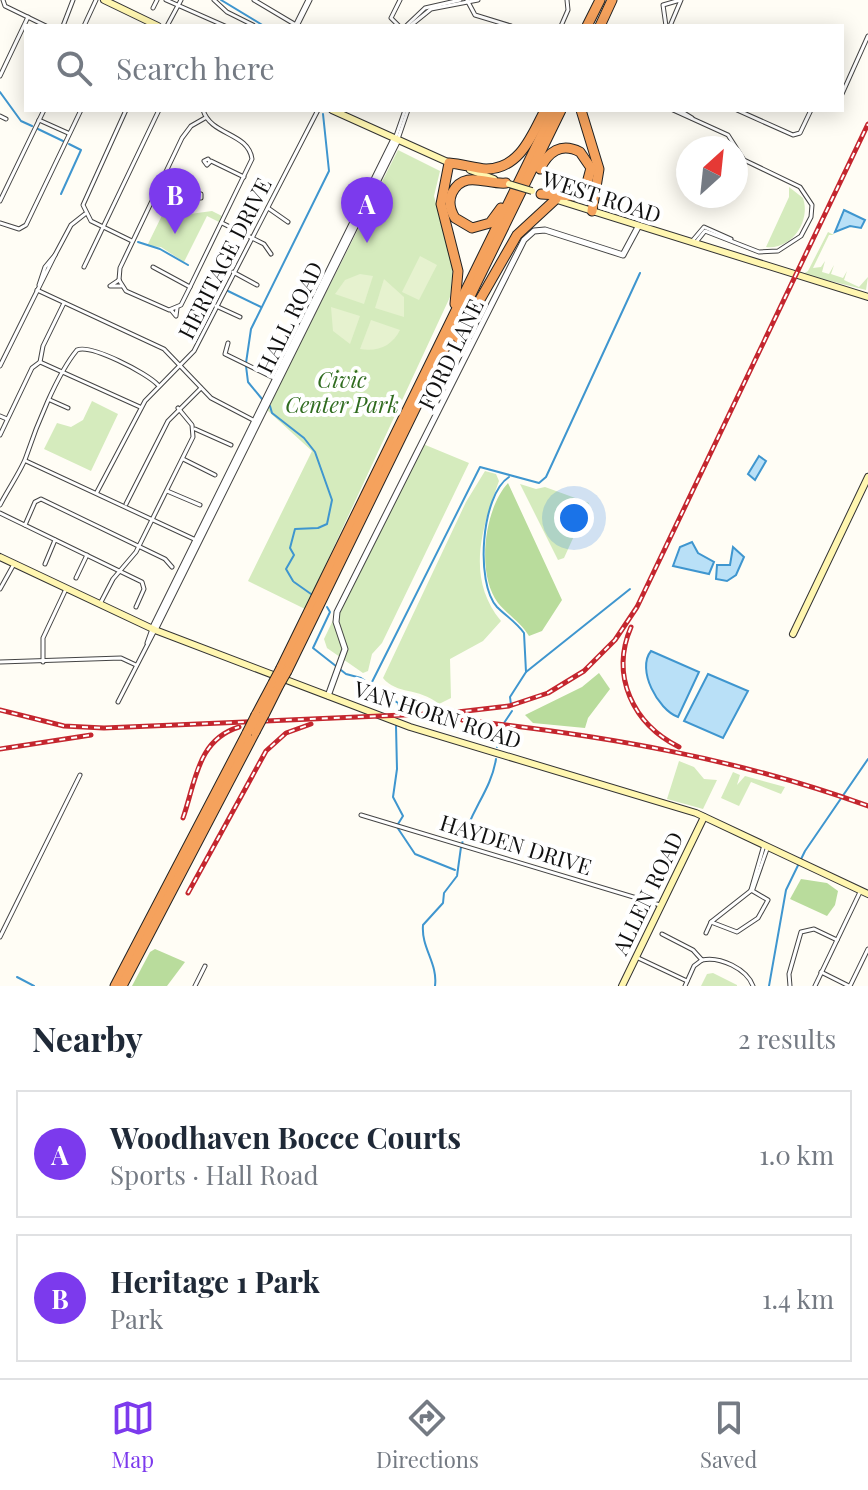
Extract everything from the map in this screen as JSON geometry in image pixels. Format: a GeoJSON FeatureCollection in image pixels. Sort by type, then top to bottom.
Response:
{"type":"FeatureCollection","features":[{"type":"Feature","properties":{"kind":"highway"},"geometry":{"type":"LineString","coordinates":[[591,24],[603,0]]}},
{"type":"Feature","properties":{"kind":"highway"},"geometry":{"type":"LineString","coordinates":[[603,24],[612,0]]}},
{"type":"Feature","properties":{"kind":"highway"},"geometry":{"type":"LineString","coordinates":[[438,348],[456,300],[459,281],[455,254],[441,207],[449,163],[487,169],[508,163],[523,150],[545,112]]}},
{"type":"Feature","properties":{"kind":"highway"},"geometry":{"type":"LineString","coordinates":[[507,184],[477,179],[460,184],[451,197],[454,216],[472,228],[485,226],[494,219],[545,112]]}},
{"type":"Feature","properties":{"kind":"highway"},"geometry":{"type":"LineString","coordinates":[[284,669],[553,112]]}},
{"type":"Feature","properties":{"kind":"highway"},"geometry":{"type":"LineString","coordinates":[[402,440],[560,112]]}},
{"type":"Feature","properties":{"kind":"highway"},"geometry":{"type":"LineString","coordinates":[[582,112],[599,169],[592,211]]}},
{"type":"Feature","properties":{"kind":"highway"},"geometry":{"type":"LineString","coordinates":[[458,338],[546,158],[565,147],[585,156],[591,174],[582,191],[569,197],[536,193]]}},
{"type":"Feature","properties":{"kind":"highway"},"geometry":{"type":"LineString","coordinates":[[115,986],[458,338],[517,235],[556,199]]}},
{"type":"Feature","properties":{"kind":"highway"},"geometry":{"type":"LineString","coordinates":[[122,986],[251,732]]}},
{"type":"Feature","properties":{"kind":"main road"},"geometry":{"type":"LineString","coordinates":[[104,0],[152,24]]}},
{"type":"Feature","properties":{"kind":"main road","name":"WEST ROAD"},"geometry":{"type":"LineString","coordinates":[[336,112],[395,141],[507,184],[868,297]]}},
{"type":"Feature","properties":{"kind":"main road"},"geometry":{"type":"LineString","coordinates":[[793,634],[868,477]]}},
{"type":"Feature","properties":{"kind":"main road","name":"VAN HORN ROAD"},"geometry":{"type":"LineString","coordinates":[[0,557],[154,629],[422,731],[704,817],[865,892]]}},
{"type":"Feature","properties":{"kind":"main road","name":"ALLEN ROAD"},"geometry":{"type":"LineString","coordinates":[[622,986],[704,817]]}},
{"type":"Feature","properties":{"kind":"street"},"geometry":{"type":"LineString","coordinates":[[3,0],[10,9],[42,24]]}},
{"type":"Feature","properties":{"kind":"street"},"geometry":{"type":"LineString","coordinates":[[64,24],[73,0]]}},
{"type":"Feature","properties":{"kind":"street"},"geometry":{"type":"LineString","coordinates":[[85,24],[96,0]]}},
{"type":"Feature","properties":{"kind":"street"},"geometry":{"type":"LineString","coordinates":[[153,8],[157,0]]}},
{"type":"Feature","properties":{"kind":"street"},"geometry":{"type":"LineString","coordinates":[[166,0],[220,24]]}},
{"type":"Feature","properties":{"kind":"street"},"geometry":{"type":"LineString","coordinates":[[169,24],[181,0]]}},
{"type":"Feature","properties":{"kind":"street"},"geometry":{"type":"LineString","coordinates":[[214,0],[251,24]]}},
{"type":"Feature","properties":{"kind":"street"},"geometry":{"type":"LineString","coordinates":[[254,0],[297,24],[309,0]]}},
{"type":"Feature","properties":{"kind":"street"},"geometry":{"type":"LineString","coordinates":[[390,24],[393,23],[391,15],[400,0]]}},
{"type":"Feature","properties":{"kind":"street"},"geometry":{"type":"LineString","coordinates":[[410,24],[442,3],[460,0]]}},
{"type":"Feature","properties":{"kind":"street"},"geometry":{"type":"LineString","coordinates":[[442,3],[478,0]]}},
{"type":"Feature","properties":{"kind":"street"},"geometry":{"type":"LineString","coordinates":[[562,24],[567,12],[567,0]]}},
{"type":"Feature","properties":{"kind":"street"},"geometry":{"type":"LineString","coordinates":[[665,0],[661,12],[667,24]]}},
{"type":"Feature","properties":{"kind":"street"},"geometry":{"type":"LineString","coordinates":[[663,5],[681,0]]}},
{"type":"Feature","properties":{"kind":"street"},"geometry":{"type":"LineString","coordinates":[[669,24],[681,0]]}},
{"type":"Feature","properties":{"kind":"street"},"geometry":{"type":"LineString","coordinates":[[468,1],[475,15],[504,24]]}},
{"type":"Feature","properties":{"kind":"street"},"geometry":{"type":"LineString","coordinates":[[25,24],[28,17]]}},
{"type":"Feature","properties":{"kind":"street"},"geometry":{"type":"LineString","coordinates":[[240,24],[242,19]]}},
{"type":"Feature","properties":{"kind":"street"},"geometry":{"type":"LineString","coordinates":[[0,76],[24,25]]}},
{"type":"Feature","properties":{"kind":"street"},"geometry":{"type":"LineString","coordinates":[[844,90],[868,36]]}},
{"type":"Feature","properties":{"kind":"street"},"geometry":{"type":"LineString","coordinates":[[0,201],[43,112]]}},
{"type":"Feature","properties":{"kind":"street"},"geometry":{"type":"LineString","coordinates":[[0,223],[17,229],[26,225],[80,112]]}},
{"type":"Feature","properties":{"kind":"street"},"geometry":{"type":"LineString","coordinates":[[85,214],[84,197],[125,112]]}},
{"type":"Feature","properties":{"kind":"street"},"geometry":{"type":"LineString","coordinates":[[84,267],[158,112]]}},
{"type":"Feature","properties":{"kind":"street"},"geometry":{"type":"LineString","coordinates":[[204,112],[205,118],[214,128],[246,144],[251,162],[190,287],[174,309],[129,293],[121,286],[120,268],[186,132],[205,118]]}},
{"type":"Feature","properties":{"kind":"street","name":"HERITAGE DRIVE"},"geometry":{"type":"LineString","coordinates":[[97,492],[140,407],[194,351],[317,112]]}},
{"type":"Feature","properties":{"kind":"street","name":"HALL ROAD"},"geometry":{"type":"LineString","coordinates":[[118,702],[388,156],[407,112]]}},
{"type":"Feature","properties":{"kind":"street"},"geometry":{"type":"LineString","coordinates":[[678,112],[728,135],[747,163],[800,187],[812,205],[811,217],[804,231],[786,249],[759,252],[704,227],[696,233],[694,244]]}},
{"type":"Feature","properties":{"kind":"street"},"geometry":{"type":"LineString","coordinates":[[682,112],[692,118]]}},
{"type":"Feature","properties":{"kind":"street"},"geometry":{"type":"LineString","coordinates":[[742,112],[795,135],[801,131],[810,112]]}},
{"type":"Feature","properties":{"kind":"street"},"geometry":{"type":"LineString","coordinates":[[0,116],[6,119]]}},
{"type":"Feature","properties":{"kind":"street"},"geometry":{"type":"LineString","coordinates":[[39,120],[70,134]]}},
{"type":"Feature","properties":{"kind":"street"},"geometry":{"type":"LineString","coordinates":[[211,161],[244,177]]}},
{"type":"Feature","properties":{"kind":"street"},"geometry":{"type":"LineString","coordinates":[[165,173],[194,193]]}},
{"type":"Feature","properties":{"kind":"street"},"geometry":{"type":"LineString","coordinates":[[268,208],[288,222]]}},
{"type":"Feature","properties":{"kind":"street"},"geometry":{"type":"LineString","coordinates":[[85,214],[104,228],[132,241]]}},
{"type":"Feature","properties":{"kind":"street"},"geometry":{"type":"LineString","coordinates":[[0,366],[71,225],[85,214]]}},
{"type":"Feature","properties":{"kind":"street"},"geometry":{"type":"LineString","coordinates":[[222,223],[264,244],[271,254]]}},
{"type":"Feature","properties":{"kind":"street","name":"FORD LANE"},"geometry":{"type":"LineString","coordinates":[[328,696],[345,649],[336,622],[337,612],[526,237],[545,230],[623,255],[638,227]]}},
{"type":"Feature","properties":{"kind":"street"},"geometry":{"type":"LineString","coordinates":[[153,267],[190,287]]}},
{"type":"Feature","properties":{"kind":"street"},"geometry":{"type":"LineString","coordinates":[[233,272],[257,285]]}},
{"type":"Feature","properties":{"kind":"street"},"geometry":{"type":"LineString","coordinates":[[119,280],[110,286],[121,286]]}},
{"type":"Feature","properties":{"kind":"street"},"geometry":{"type":"LineString","coordinates":[[38,288],[164,349],[215,401],[257,422]]}},
{"type":"Feature","properties":{"kind":"street"},"geometry":{"type":"LineString","coordinates":[[0,435],[32,368],[40,362],[43,346],[64,303]]}},
{"type":"Feature","properties":{"kind":"street"},"geometry":{"type":"LineString","coordinates":[[216,306],[240,317]]}},
{"type":"Feature","properties":{"kind":"street"},"geometry":{"type":"LineString","coordinates":[[228,343],[225,354],[278,379]]}},
{"type":"Feature","properties":{"kind":"street"},"geometry":{"type":"LineString","coordinates":[[0,505],[19,466],[26,461],[50,400],[79,349],[87,348],[147,375],[158,385]]}},
{"type":"Feature","properties":{"kind":"street"},"geometry":{"type":"LineString","coordinates":[[40,362],[140,407]]}},
{"type":"Feature","properties":{"kind":"street"},"geometry":{"type":"LineString","coordinates":[[125,506],[165,426],[178,408],[201,388]]}},
{"type":"Feature","properties":{"kind":"street"},"geometry":{"type":"LineString","coordinates":[[50,400],[68,408]]}},
{"type":"Feature","properties":{"kind":"street"},"geometry":{"type":"LineString","coordinates":[[178,408],[194,429],[206,431],[231,445]]}},
{"type":"Feature","properties":{"kind":"street"},"geometry":{"type":"LineString","coordinates":[[0,416],[7,419]]}},
{"type":"Feature","properties":{"kind":"street"},"geometry":{"type":"LineString","coordinates":[[100,604],[139,546],[183,459],[194,429]]}},
{"type":"Feature","properties":{"kind":"street"},"geometry":{"type":"LineString","coordinates":[[183,459],[215,475]]}},
{"type":"Feature","properties":{"kind":"street"},"geometry":{"type":"LineString","coordinates":[[26,461],[198,541]]}},
{"type":"Feature","properties":{"kind":"street"},"geometry":{"type":"LineString","coordinates":[[167,491],[200,505]]}},
{"type":"Feature","properties":{"kind":"street"},"geometry":{"type":"LineString","coordinates":[[25,525],[35,502],[41,499],[139,546],[172,567]]}},
{"type":"Feature","properties":{"kind":"street"},"geometry":{"type":"LineString","coordinates":[[0,513],[142,582],[143,591],[136,607]]}},
{"type":"Feature","properties":{"kind":"street"},"geometry":{"type":"LineString","coordinates":[[45,564],[55,540]]}},
{"type":"Feature","properties":{"kind":"street"},"geometry":{"type":"LineString","coordinates":[[76,578],[87,555]]}},
{"type":"Feature","properties":{"kind":"street"},"geometry":{"type":"LineString","coordinates":[[0,589],[14,564]]}},
{"type":"Feature","properties":{"kind":"street"},"geometry":{"type":"LineString","coordinates":[[43,662],[43,638],[66,589]]}},
{"type":"Feature","properties":{"kind":"street"},"geometry":{"type":"LineString","coordinates":[[0,662],[121,658],[136,665]]}},
{"type":"Feature","properties":{"kind":"street"},"geometry":{"type":"LineString","coordinates":[[0,937],[80,775]]}},
{"type":"Feature","properties":{"kind":"street","name":"HAYDEN DRIVE"},"geometry":{"type":"LineString","coordinates":[[361,815],[661,905]]}},
{"type":"Feature","properties":{"kind":"street"},"geometry":{"type":"LineString","coordinates":[[706,933],[711,922],[751,890],[767,845]]}},
{"type":"Feature","properties":{"kind":"street"},"geometry":{"type":"LineString","coordinates":[[711,922],[737,932],[755,922],[768,900],[751,890]]}},
{"type":"Feature","properties":{"kind":"street"},"geometry":{"type":"LineString","coordinates":[[815,986],[865,892]]}},
{"type":"Feature","properties":{"kind":"street"},"geometry":{"type":"LineString","coordinates":[[790,986],[789,974],[801,932],[813,928],[837,940]]}},
{"type":"Feature","properties":{"kind":"street"},"geometry":{"type":"LineString","coordinates":[[662,934],[693,950],[702,960]]}},
{"type":"Feature","properties":{"kind":"street"},"geometry":{"type":"LineString","coordinates":[[821,972],[850,986],[868,949]]}},
{"type":"Feature","properties":{"kind":"street"},"geometry":{"type":"LineString","coordinates":[[636,957],[686,984],[694,966],[702,960],[717,959],[743,972],[753,986]]}},
{"type":"Feature","properties":{"kind":"street"},"geometry":{"type":"LineString","coordinates":[[195,986],[205,966]]}},
{"type":"Feature","properties":{"kind":"green space","name":"Civic Center Park"},"geometry":{"type":"Polygon","coordinates":[[[398,150],[440,171],[434,196],[453,267],[450,297],[305,609],[248,581],[312,451],[267,410],[398,150]]]}},
{"type":"Feature","properties":{"kind":"green space"},"geometry":{"type":"Polygon","coordinates":[[[789,187],[803,198],[802,224],[784,244],[766,247],[789,197],[789,187]]]}},
{"type":"Feature","properties":{"kind":"green space"},"geometry":{"type":"Polygon","coordinates":[[[172,195],[190,214],[212,211],[222,216],[219,222],[207,216],[184,262],[161,247],[147,246],[172,195]]]}},
{"type":"Feature","properties":{"kind":"green space"},"geometry":{"type":"Polygon","coordinates":[[[828,232],[834,235],[829,235],[813,268],[821,267],[825,261],[822,272],[829,274],[834,265],[831,274],[843,278],[847,271],[844,280],[859,287],[868,277],[866,290],[803,274],[808,271],[828,232]]]}},
{"type":"Feature","properties":{"kind":"green space"},"geometry":{"type":"Polygon","coordinates":[[[420,256],[437,265],[419,300],[402,292],[420,256]]]}},
{"type":"Feature","properties":{"kind":"green space"},"geometry":{"type":"Polygon","coordinates":[[[360,274],[373,276],[364,304],[335,294],[345,280],[360,274]]]}},
{"type":"Feature","properties":{"kind":"green space"},"geometry":{"type":"Polygon","coordinates":[[[384,279],[404,297],[404,317],[375,308],[384,279]]]}},
{"type":"Feature","properties":{"kind":"green space"},"geometry":{"type":"Polygon","coordinates":[[[331,307],[360,316],[350,344],[333,331],[331,307]]]}},
{"type":"Feature","properties":{"kind":"green space"},"geometry":{"type":"Polygon","coordinates":[[[371,320],[400,330],[384,347],[360,349],[371,320]]]}},
{"type":"Feature","properties":{"kind":"green space"},"geometry":{"type":"Polygon","coordinates":[[[92,401],[118,414],[91,471],[44,449],[57,423],[71,427],[83,420],[92,401]]]}},
{"type":"Feature","properties":{"kind":"green space"},"geometry":{"type":"Polygon","coordinates":[[[423,444],[469,463],[382,643],[372,654],[368,671],[363,673],[327,648],[324,639],[416,447],[423,444]]]}},
{"type":"Feature","properties":{"kind":"green space"},"geometry":{"type":"Polygon","coordinates":[[[485,471],[496,474],[499,481],[482,535],[480,571],[490,605],[501,621],[483,641],[450,659],[451,698],[439,704],[423,695],[395,687],[383,678],[466,502],[485,471]]]}},
{"type":"Feature","properties":{"kind":"green space"},"geometry":{"type":"Polygon","coordinates":[[[508,483],[562,600],[542,631],[529,636],[498,603],[487,576],[488,525],[500,494],[508,483]]]}},
{"type":"Feature","properties":{"kind":"green space"},"geometry":{"type":"Polygon","coordinates":[[[520,484],[536,489],[545,487],[589,503],[564,558],[558,560],[520,484]]]}},
{"type":"Feature","properties":{"kind":"green space"},"geometry":{"type":"Polygon","coordinates":[[[599,673],[610,689],[588,718],[585,728],[533,723],[525,715],[582,687],[599,673]]]}},
{"type":"Feature","properties":{"kind":"green space"},"geometry":{"type":"Polygon","coordinates":[[[679,761],[694,767],[704,779],[717,780],[703,809],[667,799],[679,761]]]}},
{"type":"Feature","properties":{"kind":"green space"},"geometry":{"type":"Polygon","coordinates":[[[733,772],[740,775],[737,785],[745,776],[785,787],[781,794],[751,782],[739,806],[721,798],[733,772]]]}},
{"type":"Feature","properties":{"kind":"green space"},"geometry":{"type":"Polygon","coordinates":[[[801,879],[827,883],[838,891],[835,905],[827,916],[790,899],[801,879]]]}},
{"type":"Feature","properties":{"kind":"green space"},"geometry":{"type":"Polygon","coordinates":[[[155,949],[185,962],[167,986],[132,986],[150,952],[155,949]]]}},
{"type":"Feature","properties":{"kind":"green space"},"geometry":{"type":"Polygon","coordinates":[[[713,973],[737,986],[701,986],[707,974],[713,973]]]}},
{"type":"Feature","properties":{"kind":"water"},"geometry":{"type":"Polygon","coordinates":[[[844,210],[865,220],[861,228],[850,226],[835,232],[844,210]]]}},
{"type":"Feature","properties":{"kind":"water"},"geometry":{"type":"Polygon","coordinates":[[[759,456],[766,461],[755,480],[748,474],[759,456]]]}},
{"type":"Feature","properties":{"kind":"water"},"geometry":{"type":"Polygon","coordinates":[[[692,542],[698,553],[714,562],[709,574],[673,566],[680,547],[692,542]]]}},
{"type":"Feature","properties":{"kind":"water"},"geometry":{"type":"Polygon","coordinates":[[[733,547],[744,557],[736,575],[727,581],[716,579],[717,565],[730,565],[733,547]]]}},
{"type":"Feature","properties":{"kind":"water"},"geometry":{"type":"Polygon","coordinates":[[[651,651],[699,672],[678,717],[663,706],[651,688],[646,668],[651,651]]]}},
{"type":"Feature","properties":{"kind":"water"},"geometry":{"type":"Polygon","coordinates":[[[708,674],[748,691],[723,738],[684,721],[708,674]]]}},
{"type":"Feature","properties":{"kind":"waterway"},"geometry":{"type":"LineString","coordinates":[[221,0],[261,24]]}},
{"type":"Feature","properties":{"kind":"waterway"},"geometry":{"type":"LineString","coordinates":[[0,92],[21,121],[32,126]]}},
{"type":"Feature","properties":{"kind":"waterway"},"geometry":{"type":"LineString","coordinates":[[246,363],[251,329],[329,171],[323,114]]}},
{"type":"Feature","properties":{"kind":"waterway"},"geometry":{"type":"LineString","coordinates":[[38,129],[63,141]]}},
{"type":"Feature","properties":{"kind":"waterway"},"geometry":{"type":"LineString","coordinates":[[61,194],[81,150],[69,144]]}},
{"type":"Feature","properties":{"kind":"waterway"},"geometry":{"type":"LineString","coordinates":[[138,242],[160,249],[188,265]]}},
{"type":"Feature","properties":{"kind":"waterway"},"geometry":{"type":"LineString","coordinates":[[370,686],[480,467],[539,483],[546,477],[640,273]]}},
{"type":"Feature","properties":{"kind":"waterway"},"geometry":{"type":"LineString","coordinates":[[228,291],[261,307]]}},
{"type":"Feature","properties":{"kind":"waterway"},"geometry":{"type":"LineString","coordinates":[[246,366],[248,382],[262,399]]}},
{"type":"Feature","properties":{"kind":"waterway"},"geometry":{"type":"LineString","coordinates":[[270,406],[272,413],[304,438],[315,452],[332,500],[327,524],[318,528],[295,529],[290,548],[294,555],[286,569],[293,581]]}},
{"type":"Feature","properties":{"kind":"waterway"},"geometry":{"type":"LineString","coordinates":[[509,477],[492,502],[484,540],[484,560],[490,595],[497,607],[524,633],[526,672]]}},
{"type":"Feature","properties":{"kind":"waterway"},"geometry":{"type":"LineString","coordinates":[[294,582],[311,594]]}},
{"type":"Feature","properties":{"kind":"waterway"},"geometry":{"type":"LineString","coordinates":[[511,705],[510,697],[526,672],[630,589]]}},
{"type":"Feature","properties":{"kind":"waterway"},"geometry":{"type":"LineString","coordinates":[[327,607],[330,612],[313,648],[346,674],[361,678],[398,703],[398,712]]}},
{"type":"Feature","properties":{"kind":"waterway"},"geometry":{"type":"LineString","coordinates":[[504,723],[512,711]]}},
{"type":"Feature","properties":{"kind":"waterway"},"geometry":{"type":"LineString","coordinates":[[396,726],[397,769],[393,797],[403,816],[398,824]]}},
{"type":"Feature","properties":{"kind":"waterway"},"geometry":{"type":"LineString","coordinates":[[497,747],[503,726]]}},
{"type":"Feature","properties":{"kind":"waterway"},"geometry":{"type":"LineString","coordinates":[[462,844],[490,781],[496,759]]}},
{"type":"Feature","properties":{"kind":"waterway"},"geometry":{"type":"LineString","coordinates":[[769,986],[786,890],[805,851],[868,759]]}},
{"type":"Feature","properties":{"kind":"waterway"},"geometry":{"type":"LineString","coordinates":[[397,827],[415,854],[455,870]]}},
{"type":"Feature","properties":{"kind":"waterway"},"geometry":{"type":"LineString","coordinates":[[435,986],[423,925],[443,903],[444,893],[457,876],[461,847]]}},
{"type":"Feature","properties":{"kind":"waterway"},"geometry":{"type":"LineString","coordinates":[[17,977],[34,986]]}},
{"type":"Feature","properties":{"kind":"railway"},"geometry":{"type":"LineString","coordinates":[[0,710],[64,726],[104,728],[449,713],[509,706],[548,693],[584,671],[615,640],[637,607],[868,124]]}},
{"type":"Feature","properties":{"kind":"railway"},"geometry":{"type":"LineString","coordinates":[[631,627],[623,663],[630,697],[649,725],[679,747]]}},
{"type":"Feature","properties":{"kind":"railway"},"geometry":{"type":"LineString","coordinates":[[462,720],[566,733],[668,751],[768,774],[868,806]]}},
{"type":"Feature","properties":{"kind":"railway"},"geometry":{"type":"LineString","coordinates":[[188,893],[266,751],[286,733],[311,724]]}},
{"type":"Feature","properties":{"kind":"railway"},"geometry":{"type":"LineString","coordinates":[[183,818],[195,776],[206,752],[225,733],[239,727]]}},
{"type":"Feature","properties":{"kind":"railway"},"geometry":{"type":"LineString","coordinates":[[0,749],[91,735]]}},
{"type":"Feature","properties":{"kind":"place","name":"Heritage 1 Park"},"geometry":{"type":"Point","coordinates":[175,234]}},
{"type":"Feature","properties":{"kind":"place","name":"Woodhaven Bocce Courts"},"geometry":{"type":"Point","coordinates":[367,243]}}]}
